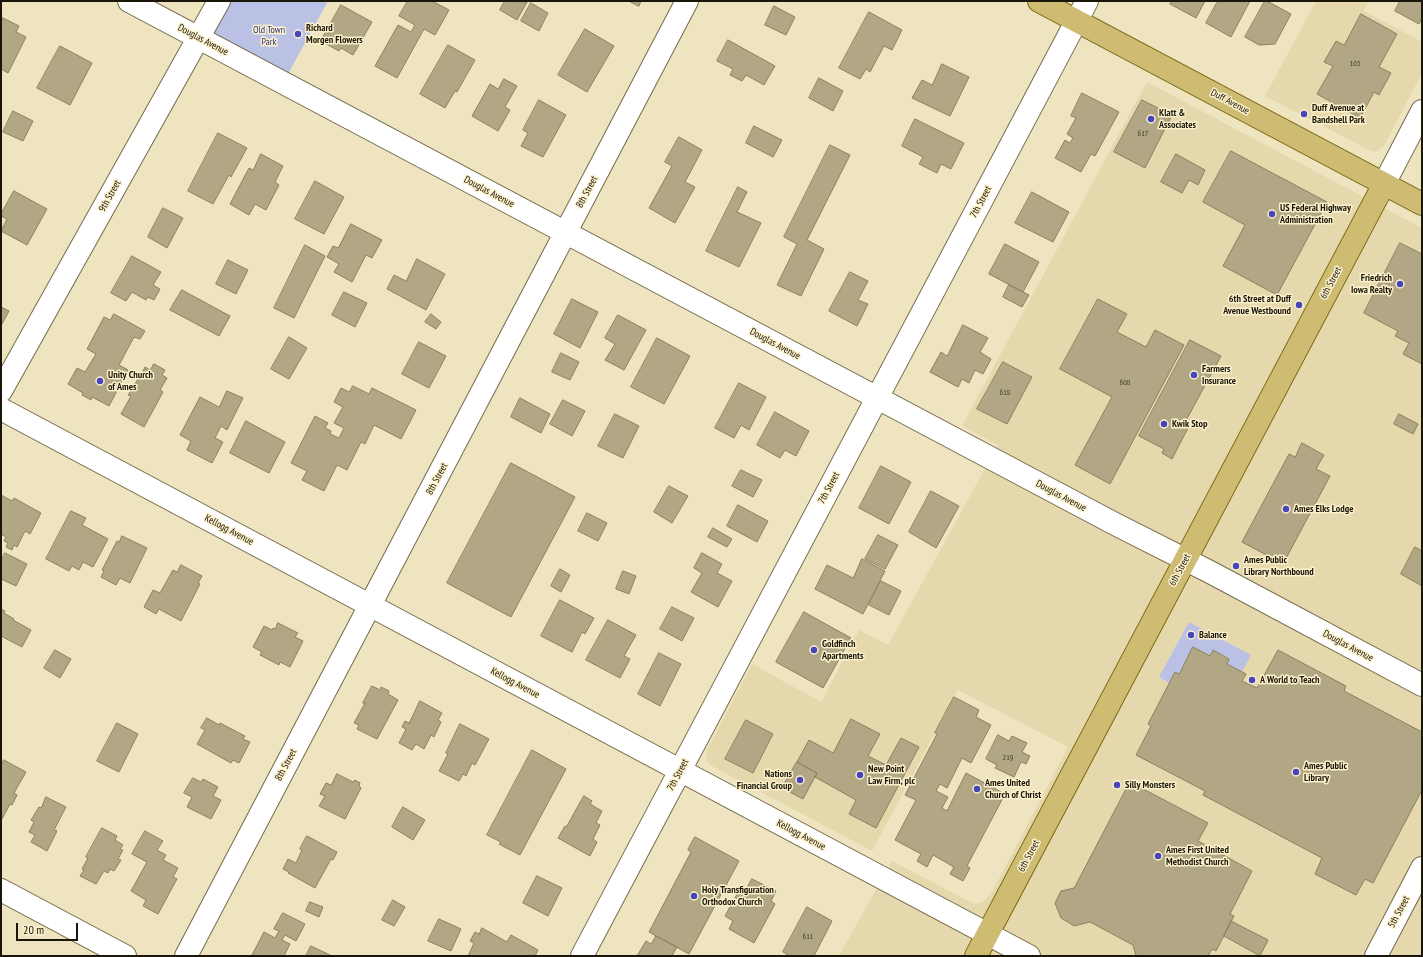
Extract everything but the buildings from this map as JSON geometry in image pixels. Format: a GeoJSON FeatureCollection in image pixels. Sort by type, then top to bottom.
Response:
{"type":"FeatureCollection","features":[{"type":"Feature","properties":{"kind":"main road","name":"Duff Avenue"},"geometry":{"type":"LineString","coordinates":[[1039,1],[1422,204]]}},
{"type":"Feature","properties":{"kind":"main road","name":"6th Street"},"geometry":{"type":"LineString","coordinates":[[976,956],[1384,184]]}},
{"type":"Feature","properties":{"kind":"street","name":"Douglas Avenue"},"geometry":{"type":"LineString","coordinates":[[129,1],[1422,685]]}},
{"type":"Feature","properties":{"kind":"street","name":"9th Street"},"geometry":{"type":"LineString","coordinates":[[1,392],[219,1]]}},
{"type":"Feature","properties":{"kind":"street","name":"8th Street"},"geometry":{"type":"LineString","coordinates":[[186,956],[687,1]]}},
{"type":"Feature","properties":{"kind":"street","name":"7th Street"},"geometry":{"type":"LineString","coordinates":[[582,956],[1087,1]]}},
{"type":"Feature","properties":{"kind":"street"},"geometry":{"type":"LineString","coordinates":[[1384,184],[1422,111]]}},
{"type":"Feature","properties":{"kind":"street","name":"Kellogg Avenue"},"geometry":{"type":"LineString","coordinates":[[1,409],[1029,956]]}},
{"type":"Feature","properties":{"kind":"street","name":"5th Street"},"geometry":{"type":"LineString","coordinates":[[1376,956],[1422,868]]}},
{"type":"Feature","properties":{"kind":"street"},"geometry":{"type":"LineString","coordinates":[[1,890],[125,956]]}},
{"type":"Feature","properties":{"kind":"shaded area"},"geometry":{"type":"Polygon","coordinates":[[[1316,1],[1369,1],[1364,11],[1422,42],[1422,73],[1384,146],[1375,152],[1265,96],[1316,1]]]}},
{"type":"Feature","properties":{"kind":"shaded area"},"geometry":{"type":"Polygon","coordinates":[[[1147,82],[1422,228],[1422,956],[839,956],[892,861],[974,904],[981,903],[985,900],[992,892],[1068,747],[958,690],[872,851],[710,765],[706,760],[707,750],[752,664],[821,702],[859,630],[888,645],[998,445],[962,426],[1147,82]]]}},
{"type":"Feature","properties":{"kind":"green space","name":"Old Town Park"},"geometry":{"type":"Polygon","coordinates":[[[219,1],[328,1],[283,83],[198,38],[219,1]]]}},
{"type":"Feature","properties":{"kind":"green space"},"geometry":{"type":"Polygon","coordinates":[[[1189,622],[1251,655],[1242,672],[1227,664],[1229,658],[1213,650],[1210,656],[1193,647],[1179,674],[1175,672],[1169,683],[1159,677],[1189,622]]]}},
{"type":"Feature","properties":{"kind":"place","name":"Richard Morgen Flowers"},"geometry":{"type":"Point","coordinates":[298,34]}},
{"type":"Feature","properties":{"kind":"place","name":"Duff Avenue at Bandshell Park"},"geometry":{"type":"Point","coordinates":[1304,114]}},
{"type":"Feature","properties":{"kind":"place","name":"Klatt & Associates"},"geometry":{"type":"Point","coordinates":[1151,119]}},
{"type":"Feature","properties":{"kind":"place","name":"US Federal Highway Administration"},"geometry":{"type":"Point","coordinates":[1272,214]}},
{"type":"Feature","properties":{"kind":"place","name":"Friedrich Iowa Realty"},"geometry":{"type":"Point","coordinates":[1400,284]}},
{"type":"Feature","properties":{"kind":"place","name":"6th Street at Duff Avenue Westbound"},"geometry":{"type":"Point","coordinates":[1299,305]}},
{"type":"Feature","properties":{"kind":"place","name":"Farmers Insurance"},"geometry":{"type":"Point","coordinates":[1194,375]}},
{"type":"Feature","properties":{"kind":"place","name":"Unity Church of Ames"},"geometry":{"type":"Point","coordinates":[100,381]}},
{"type":"Feature","properties":{"kind":"place","name":"Kwik Stop"},"geometry":{"type":"Point","coordinates":[1164,424]}},
{"type":"Feature","properties":{"kind":"place","name":"Ames Elks Lodge"},"geometry":{"type":"Point","coordinates":[1286,509]}},
{"type":"Feature","properties":{"kind":"place","name":"Ames Public Library Northbound"},"geometry":{"type":"Point","coordinates":[1236,566]}},
{"type":"Feature","properties":{"kind":"place","name":"Balance"},"geometry":{"type":"Point","coordinates":[1191,635]}},
{"type":"Feature","properties":{"kind":"place","name":"Goldfinch Apartments"},"geometry":{"type":"Point","coordinates":[814,650]}},
{"type":"Feature","properties":{"kind":"place","name":"A World to Teach"},"geometry":{"type":"Point","coordinates":[1252,680]}},
{"type":"Feature","properties":{"kind":"place","name":"Ames Public Library"},"geometry":{"type":"Point","coordinates":[1296,772]}},
{"type":"Feature","properties":{"kind":"place","name":"New Point Law Firm, plc"},"geometry":{"type":"Point","coordinates":[860,775]}},
{"type":"Feature","properties":{"kind":"place","name":"Nations Financial Group"},"geometry":{"type":"Point","coordinates":[800,780]}},
{"type":"Feature","properties":{"kind":"place","name":"Silly Monsters"},"geometry":{"type":"Point","coordinates":[1117,785]}},
{"type":"Feature","properties":{"kind":"place","name":"Ames United Church of Christ"},"geometry":{"type":"Point","coordinates":[977,789]}},
{"type":"Feature","properties":{"kind":"place","name":"Ames First United Methodist Church"},"geometry":{"type":"Point","coordinates":[1158,856]}},
{"type":"Feature","properties":{"kind":"place","name":"Holy Transfiguration Orthodox Church"},"geometry":{"type":"Point","coordinates":[694,896]}}]}
